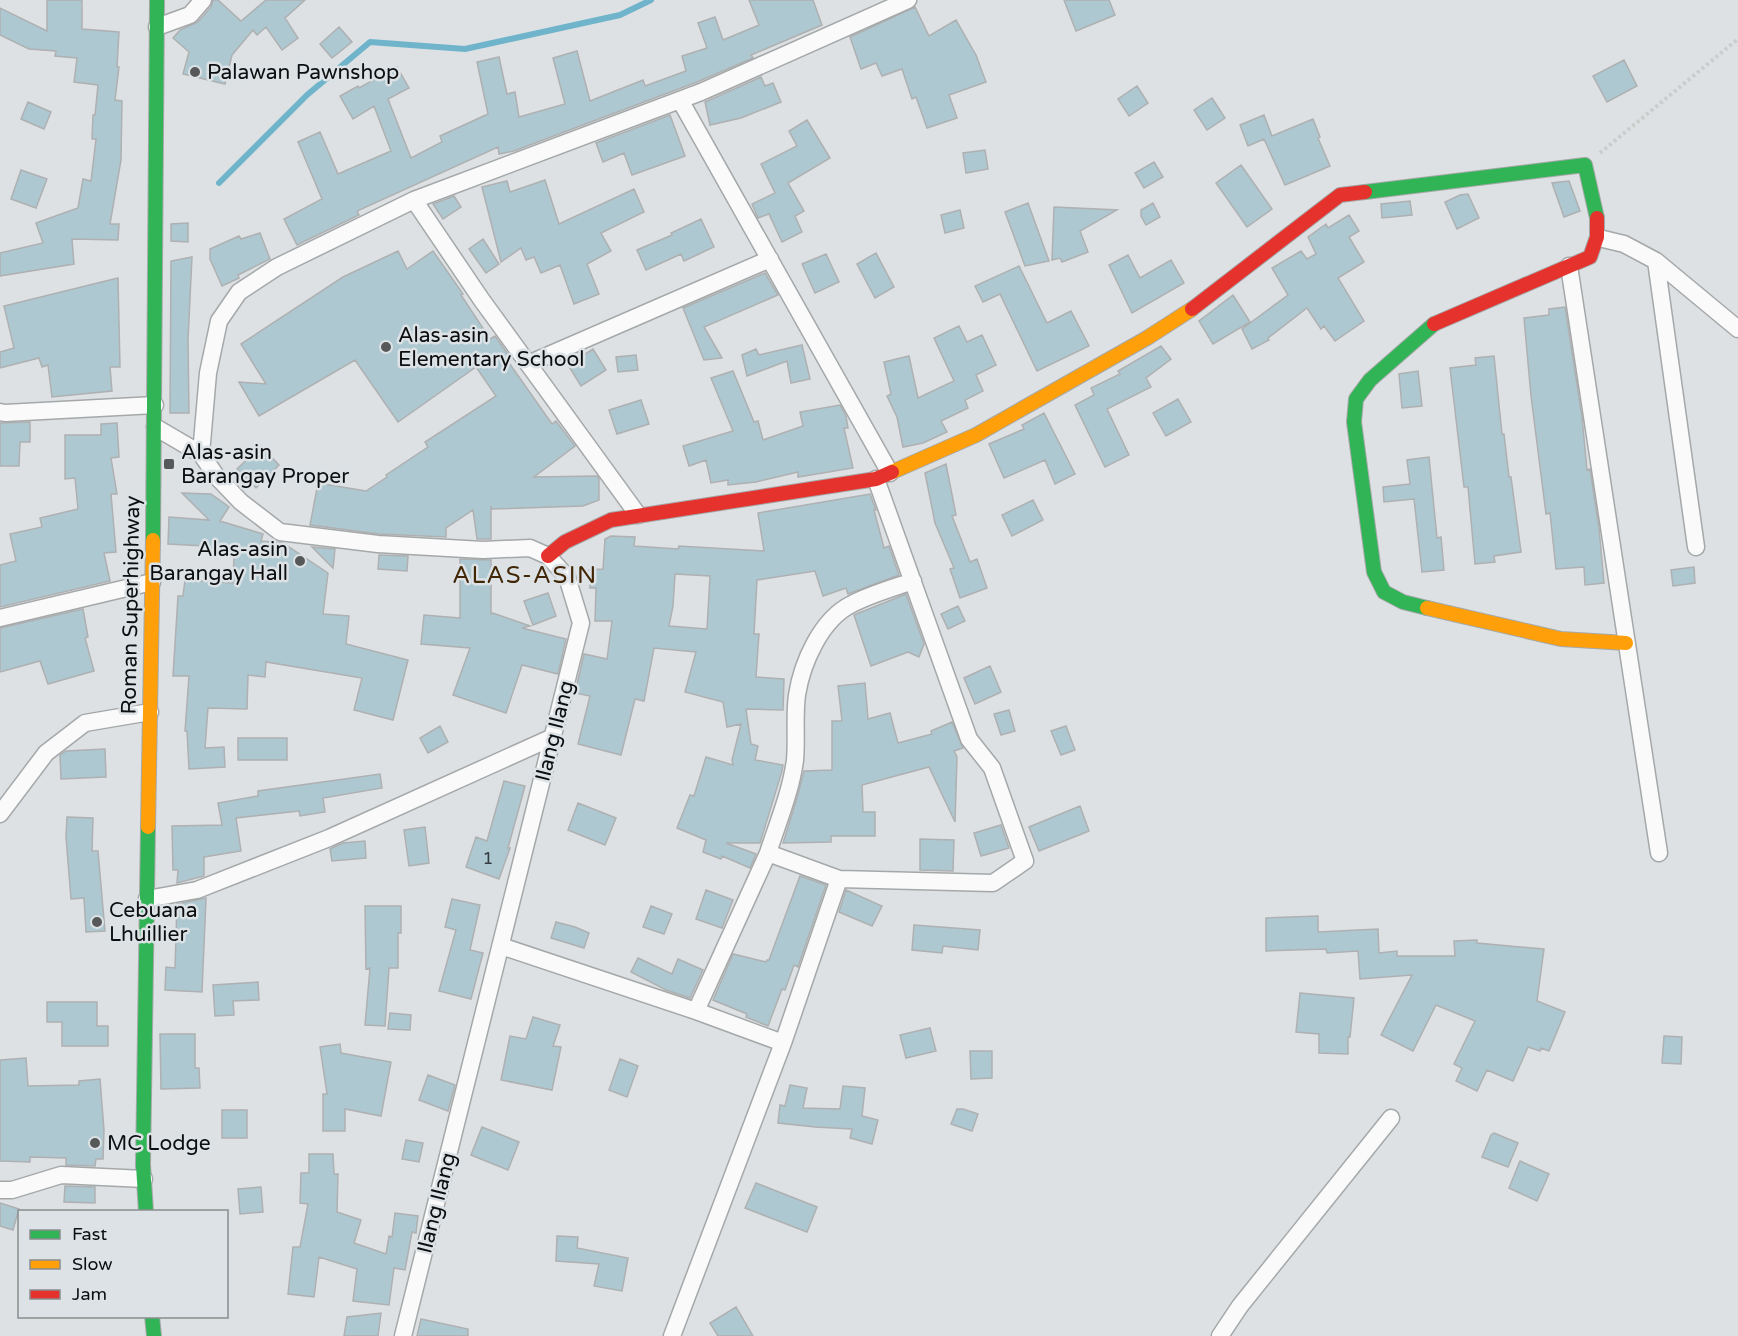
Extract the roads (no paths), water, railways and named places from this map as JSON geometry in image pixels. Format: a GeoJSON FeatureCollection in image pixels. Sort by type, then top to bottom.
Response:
{"type":"FeatureCollection","features":[{"type":"Feature","properties":{"kind":"street","name":"Roman Superhighway"},"geometry":{"type":"LineString","coordinates":[[146,1210],[144,1179],[147,899],[156,427],[158,0]]}},
{"type":"Feature","properties":{"kind":"street"},"geometry":{"type":"LineString","coordinates":[[157,27],[190,15],[203,0]]}},
{"type":"Feature","properties":{"kind":"street"},"geometry":{"type":"LineString","coordinates":[[201,454],[208,373],[219,321],[238,292],[277,267],[414,200],[680,100],[908,0]]}},
{"type":"Feature","properties":{"kind":"street"},"geometry":{"type":"LineString","coordinates":[[680,100],[770,259],[883,476],[913,581],[969,740],[992,768],[1025,861],[993,883],[839,879],[768,853]]}},
{"type":"Feature","properties":{"kind":"street"},"geometry":{"type":"LineString","coordinates":[[156,427],[201,454],[217,477],[241,502],[280,532],[378,544],[483,550],[530,548],[548,556],[565,542],[611,520],[883,476],[976,435],[1147,338],[1191,309],[1340,195],[1586,165],[1599,238],[1596,249],[1590,257],[1438,321],[1370,380],[1356,399],[1354,422],[1374,572],[1384,592],[1403,602],[1561,639],[1626,643]]}},
{"type":"Feature","properties":{"kind":"street"},"geometry":{"type":"LineString","coordinates":[[414,200],[481,299],[638,515]]}},
{"type":"Feature","properties":{"kind":"street"},"geometry":{"type":"LineString","coordinates":[[1599,238],[1624,244],[1656,261],[1738,328]]}},
{"type":"Feature","properties":{"kind":"street"},"geometry":{"type":"LineString","coordinates":[[528,364],[770,259]]}},
{"type":"Feature","properties":{"kind":"street"},"geometry":{"type":"LineString","coordinates":[[1656,261],[1696,547]]}},
{"type":"Feature","properties":{"kind":"street"},"geometry":{"type":"LineString","coordinates":[[1569,266],[1659,853]]}},
{"type":"Feature","properties":{"kind":"street"},"geometry":{"type":"LineString","coordinates":[[0,412],[5,414],[156,405]]}},
{"type":"Feature","properties":{"kind":"street","name":"Ilang Ilang"},"geometry":{"type":"LineString","coordinates":[[403,1336],[582,623],[567,577],[548,556]]}},
{"type":"Feature","properties":{"kind":"street"},"geometry":{"type":"LineString","coordinates":[[696,1011],[768,853],[792,777],[797,698],[801,675],[820,634],[850,604],[913,581]]}},
{"type":"Feature","properties":{"kind":"street"},"geometry":{"type":"LineString","coordinates":[[0,618],[152,582]]}},
{"type":"Feature","properties":{"kind":"street"},"geometry":{"type":"LineString","coordinates":[[0,814],[46,753],[85,723],[150,712]]}},
{"type":"Feature","properties":{"kind":"street"},"geometry":{"type":"LineString","coordinates":[[147,899],[197,890],[329,838],[553,737]]}},
{"type":"Feature","properties":{"kind":"street"},"geometry":{"type":"LineString","coordinates":[[672,1336],[783,1043],[839,879]]}},
{"type":"Feature","properties":{"kind":"street"},"geometry":{"type":"LineString","coordinates":[[501,946],[696,1011],[783,1043]]}},
{"type":"Feature","properties":{"kind":"street"},"geometry":{"type":"LineString","coordinates":[[1220,1336],[1240,1306],[1391,1118]]}},
{"type":"Feature","properties":{"kind":"street"},"geometry":{"type":"LineString","coordinates":[[0,1190],[12,1190],[61,1175],[144,1179]]}},
{"type":"Feature","properties":{"kind":"street"},"geometry":{"type":"LineString","coordinates":[[152,1318],[154,1336]]}},
{"type":"Feature","properties":{"kind":"waterway"},"geometry":{"type":"LineString","coordinates":[[219,183],[307,95],[370,42],[465,49],[620,15],[651,0]]}},
{"type":"Feature","properties":{"kind":"place","name":"Palawan Pawnshop"},"geometry":{"type":"Point","coordinates":[195,72]}},
{"type":"Feature","properties":{"kind":"place","name":"Alas-asin Elementary School"},"geometry":{"type":"Point","coordinates":[386,347]}},
{"type":"Feature","properties":{"kind":"place","name":"Alas-asin Barangay Proper"},"geometry":{"type":"Point","coordinates":[169,464]}},
{"type":"Feature","properties":{"kind":"place","name":"Alas-asin Barangay Hall"},"geometry":{"type":"Point","coordinates":[300,561]}},
{"type":"Feature","properties":{"kind":"place","name":"Cebuana Lhuillier"},"geometry":{"type":"Point","coordinates":[97,922]}},
{"type":"Feature","properties":{"kind":"place","name":"MC Lodge"},"geometry":{"type":"Point","coordinates":[95,1143]}},
{"type":"Feature","properties":{"kind":"district","name":"ALAS-ASIN"},"geometry":{"type":"Point","coordinates":[525,575]}}]}
